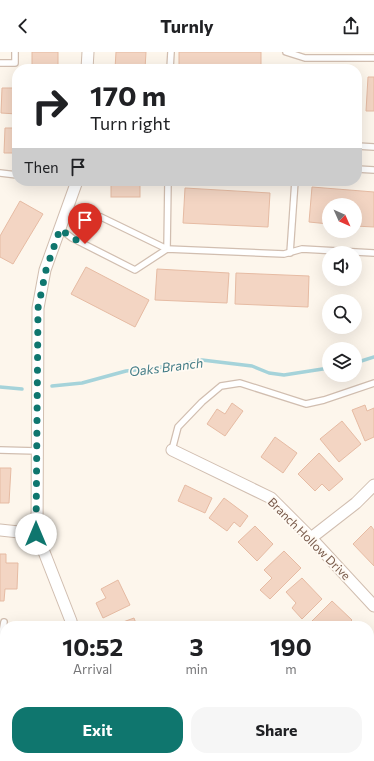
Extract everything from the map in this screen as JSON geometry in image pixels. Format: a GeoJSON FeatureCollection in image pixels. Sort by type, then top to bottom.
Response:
{"type":"FeatureCollection","features":[{"type":"Feature","properties":{"kind":"street"},"geometry":{"type":"LineString","coordinates":[[87,64],[88,52]]}},
{"type":"Feature","properties":{"kind":"street"},"geometry":{"type":"LineString","coordinates":[[71,621],[36,534],[38,308],[46,270],[73,186]]}},
{"type":"Feature","properties":{"kind":"street","name":"Branch Hollow Drive"},"geometry":{"type":"LineString","coordinates":[[172,450],[271,498],[311,538],[374,606]]}},
{"type":"Feature","properties":{"kind":"street"},"geometry":{"type":"LineString","coordinates":[[311,538],[356,503],[374,485]]}},
{"type":"Feature","properties":{"kind":"street"},"geometry":{"type":"LineString","coordinates":[[0,530],[36,534]]}},
{"type":"Feature","properties":{"kind":"lane"},"geometry":{"type":"LineString","coordinates":[[0,63],[15,63],[15,52]]}},
{"type":"Feature","properties":{"kind":"lane"},"geometry":{"type":"LineString","coordinates":[[170,64],[171,52]]}},
{"type":"Feature","properties":{"kind":"lane"},"geometry":{"type":"LineString","coordinates":[[286,52],[305,58],[374,58]]}},
{"type":"Feature","properties":{"kind":"lane"},"geometry":{"type":"LineString","coordinates":[[362,146],[374,147]]}},
{"type":"Feature","properties":{"kind":"lane"},"geometry":{"type":"LineString","coordinates":[[362,169],[374,170]]}},
{"type":"Feature","properties":{"kind":"lane"},"geometry":{"type":"LineString","coordinates":[[0,174],[12,175]]}},
{"type":"Feature","properties":{"kind":"lane"},"geometry":{"type":"LineString","coordinates":[[167,249],[168,186]]}},
{"type":"Feature","properties":{"kind":"lane"},"geometry":{"type":"LineString","coordinates":[[290,252],[295,186]]}},
{"type":"Feature","properties":{"kind":"lane"},"geometry":{"type":"LineString","coordinates":[[101,217],[167,249],[284,254],[302,249],[374,253]]}},
{"type":"Feature","properties":{"kind":"lane"},"geometry":{"type":"LineString","coordinates":[[60,229],[72,238],[135,270],[167,249]]}},
{"type":"Feature","properties":{"kind":"lane"},"geometry":{"type":"LineString","coordinates":[[172,450],[178,427],[202,402],[221,386],[240,383],[306,404],[324,400],[374,383]]}},
{"type":"Feature","properties":{"kind":"lane"},"geometry":{"type":"LineString","coordinates":[[0,450],[37,451]]}},
{"type":"Feature","properties":{"kind":"building"},"geometry":{"type":"Polygon","coordinates":[[[32,52],[58,52],[58,64],[32,64],[32,52]]]}},
{"type":"Feature","properties":{"kind":"building"},"geometry":{"type":"Polygon","coordinates":[[[116,52],[146,52],[145,64],[115,64],[116,52]]]}},
{"type":"Feature","properties":{"kind":"building"},"geometry":{"type":"Polygon","coordinates":[[[179,52],[261,52],[261,64],[179,64],[179,52]]]}},
{"type":"Feature","properties":{"kind":"building"},"geometry":{"type":"Polygon","coordinates":[[[368,77],[374,77],[374,111],[366,111],[368,77]]]}},
{"type":"Feature","properties":{"kind":"building"},"geometry":{"type":"Polygon","coordinates":[[[2,88],[12,88],[12,114],[1,113],[2,88]]]}},
{"type":"Feature","properties":{"kind":"building"},"geometry":{"type":"Polygon","coordinates":[[[5,128],[12,128],[12,153],[4,153],[5,128]]]}},
{"type":"Feature","properties":{"kind":"building"},"geometry":{"type":"Polygon","coordinates":[[[111,186],[140,186],[140,197],[111,197],[111,186]]]}},
{"type":"Feature","properties":{"kind":"building"},"geometry":{"type":"Polygon","coordinates":[[[312,187],[374,192],[374,227],[362,226],[362,198],[322,198],[322,223],[309,222],[312,187]]]}},
{"type":"Feature","properties":{"kind":"building"},"geometry":{"type":"Polygon","coordinates":[[[185,188],[270,193],[268,227],[183,223],[185,188]]]}},
{"type":"Feature","properties":{"kind":"building"},"geometry":{"type":"Polygon","coordinates":[[[20,201],[43,214],[13,264],[0,257],[0,236],[20,201]]]}},
{"type":"Feature","properties":{"kind":"building"},"geometry":{"type":"Polygon","coordinates":[[[86,267],[149,300],[135,327],[71,294],[86,267]]]}},
{"type":"Feature","properties":{"kind":"building"},"geometry":{"type":"Polygon","coordinates":[[[157,269],[229,273],[227,303],[155,300],[157,269]]]}},
{"type":"Feature","properties":{"kind":"building"},"geometry":{"type":"Polygon","coordinates":[[[236,273],[309,276],[308,307],[235,304],[236,273]]]}},
{"type":"Feature","properties":{"kind":"building"},"geometry":{"type":"Polygon","coordinates":[[[232,403],[243,411],[225,436],[207,424],[217,409],[225,414],[232,403]]]}},
{"type":"Feature","properties":{"kind":"building"},"geometry":{"type":"Polygon","coordinates":[[[365,405],[367,411],[374,408],[374,437],[365,441],[352,410],[365,405]]]}},
{"type":"Feature","properties":{"kind":"building"},"geometry":{"type":"Polygon","coordinates":[[[342,421],[361,444],[339,462],[320,439],[342,421]]]}},
{"type":"Feature","properties":{"kind":"building"},"geometry":{"type":"Polygon","coordinates":[[[275,437],[297,453],[283,473],[261,457],[275,437]]]}},
{"type":"Feature","properties":{"kind":"building"},"geometry":{"type":"Polygon","coordinates":[[[319,453],[343,479],[329,491],[322,484],[315,491],[298,474],[319,453]]]}},
{"type":"Feature","properties":{"kind":"building"},"geometry":{"type":"Polygon","coordinates":[[[0,468],[11,468],[9,503],[0,503],[0,468]]]}},
{"type":"Feature","properties":{"kind":"building"},"geometry":{"type":"Polygon","coordinates":[[[185,485],[212,498],[205,513],[178,501],[185,485]]]}},
{"type":"Feature","properties":{"kind":"building"},"geometry":{"type":"Polygon","coordinates":[[[224,498],[248,516],[240,527],[234,522],[227,531],[209,518],[224,498]]]}},
{"type":"Feature","properties":{"kind":"building"},"geometry":{"type":"Polygon","coordinates":[[[255,526],[273,544],[257,561],[238,542],[255,526]]]}},
{"type":"Feature","properties":{"kind":"building"},"geometry":{"type":"Polygon","coordinates":[[[371,526],[374,530],[374,566],[353,544],[371,526]]]}},
{"type":"Feature","properties":{"kind":"building"},"geometry":{"type":"Polygon","coordinates":[[[284,551],[301,568],[270,599],[260,590],[272,578],[264,570],[284,551]]]}},
{"type":"Feature","properties":{"kind":"building"},"geometry":{"type":"Polygon","coordinates":[[[0,554],[6,554],[6,563],[18,563],[17,589],[5,589],[4,601],[0,601],[0,554]]]}},
{"type":"Feature","properties":{"kind":"building"},"geometry":{"type":"Polygon","coordinates":[[[302,578],[322,599],[302,619],[292,608],[296,603],[286,592],[302,578]]]}},
{"type":"Feature","properties":{"kind":"building"},"geometry":{"type":"Polygon","coordinates":[[[118,580],[130,605],[103,618],[96,603],[106,598],[101,589],[118,580]]]}},
{"type":"Feature","properties":{"kind":"building"},"geometry":{"type":"Polygon","coordinates":[[[332,601],[352,620],[351,621],[312,621],[332,601]]]}},
{"type":"Feature","properties":{"kind":"building"},"geometry":{"type":"Polygon","coordinates":[[[134,618],[135,621],[126,621],[134,618]]]}},
{"type":"Feature","properties":{"kind":"waterway","name":"Oaks Branch"},"geometry":{"type":"LineString","coordinates":[[362,361],[374,357]]}},
{"type":"Feature","properties":{"kind":"waterway","name":"Oaks Branch"},"geometry":{"type":"LineString","coordinates":[[52,386],[82,383],[126,371],[180,365],[202,360],[252,366],[269,373],[284,375],[322,369]]}},
{"type":"Feature","properties":{"kind":"waterway","name":"Oaks Branch"},"geometry":{"type":"LineString","coordinates":[[0,387],[22,389]]}},
{"type":"Feature","properties":{"kind":"route"},"geometry":{"type":"LineString","coordinates":[[36,534],[38,308],[46,270],[60,229],[72,238],[85,244]]}}]}
